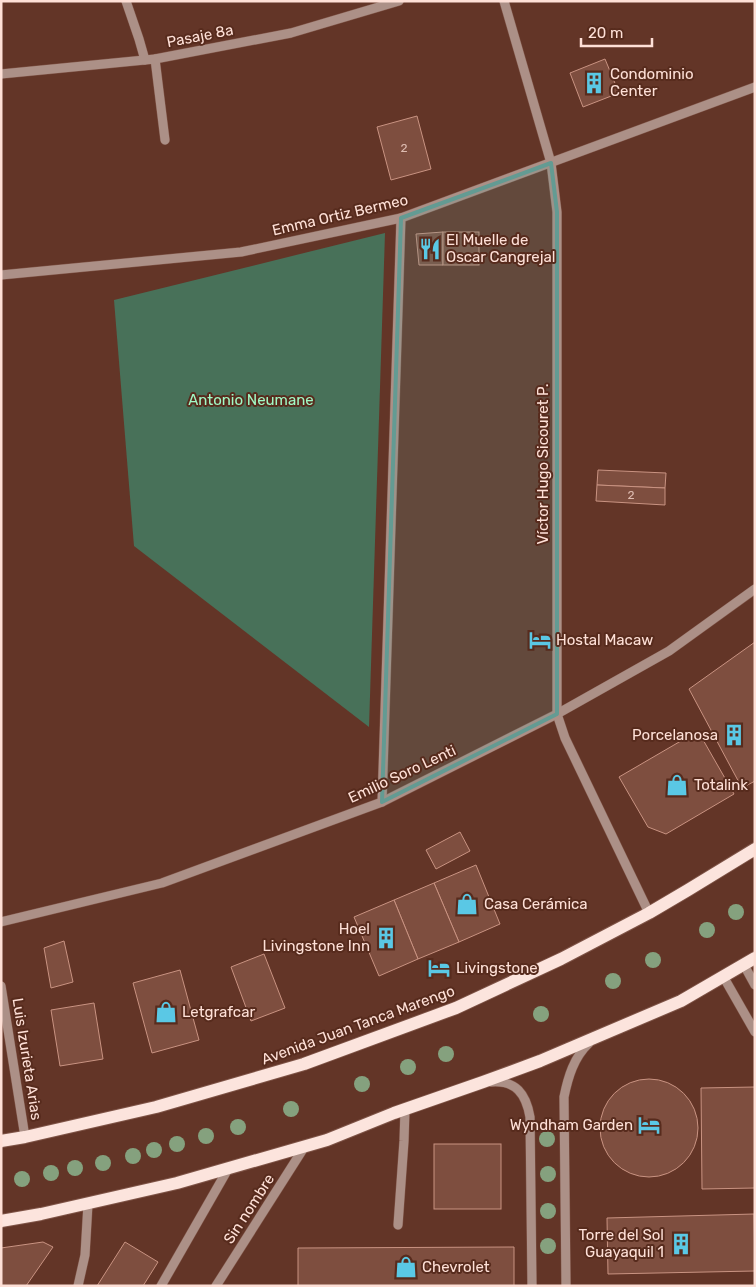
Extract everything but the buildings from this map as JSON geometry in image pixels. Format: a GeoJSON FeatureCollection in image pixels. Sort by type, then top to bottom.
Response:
{"type":"FeatureCollection","features":[{"type":"Feature","properties":{"kind":"main road","name":"Avenida Juan Tanca Marengo"},"geometry":{"type":"LineString","coordinates":[[1,1141],[156,1107],[304,1064],[456,1008],[561,959],[649,913],[755,849]]}},
{"type":"Feature","properties":{"kind":"main road"},"geometry":{"type":"LineString","coordinates":[[1,1221],[177,1184],[328,1140],[540,1061],[681,1001],[749,962]]}},
{"type":"Feature","properties":{"kind":"street"},"geometry":{"type":"LineString","coordinates":[[126,1],[145,60]]}},
{"type":"Feature","properties":{"kind":"street","name":"Pasaje 8a"},"geometry":{"type":"LineString","coordinates":[[1,74],[155,59],[291,33],[399,1]]}},
{"type":"Feature","properties":{"kind":"street","name":"Víctor Hugo Sicouret P."},"geometry":{"type":"LineString","coordinates":[[504,1],[551,163],[557,212],[557,714],[565,738],[649,913]]}},
{"type":"Feature","properties":{"kind":"street"},"geometry":{"type":"LineString","coordinates":[[155,59],[166,140]]}},
{"type":"Feature","properties":{"kind":"street","name":"Emma Ortiz Bermeo"},"geometry":{"type":"LineString","coordinates":[[1,275],[241,252],[401,218],[755,87]]}},
{"type":"Feature","properties":{"kind":"street"},"geometry":{"type":"LineString","coordinates":[[382,802],[401,218]]}},
{"type":"Feature","properties":{"kind":"street","name":"Emilio Soro Lenti"},"geometry":{"type":"LineString","coordinates":[[1,922],[162,884],[382,802],[557,714],[669,651],[755,589]]}},
{"type":"Feature","properties":{"kind":"street"},"geometry":{"type":"LineString","coordinates":[[749,962],[755,985]]}},
{"type":"Feature","properties":{"kind":"street"},"geometry":{"type":"LineString","coordinates":[[723,976],[755,1032]]}},
{"type":"Feature","properties":{"kind":"street","name":"Luis Izurieta Arias"},"geometry":{"type":"LineString","coordinates":[[1,986],[26,1137]]}},
{"type":"Feature","properties":{"kind":"street"},"geometry":{"type":"LineString","coordinates":[[566,1286],[564,1097],[567,1081],[574,1064],[582,1049],[594,1038]]}},
{"type":"Feature","properties":{"kind":"street"},"geometry":{"type":"LineString","coordinates":[[483,1082],[509,1083],[524,1097],[528,1108],[530,1117],[532,1286]]}},
{"type":"Feature","properties":{"kind":"street"},"geometry":{"type":"LineString","coordinates":[[398,1225],[405,1110]]}},
{"type":"Feature","properties":{"kind":"street","name":"Sin nombre"},"geometry":{"type":"LineString","coordinates":[[216,1286],[305,1146]]}},
{"type":"Feature","properties":{"kind":"street"},"geometry":{"type":"LineString","coordinates":[[161,1286],[228,1169]]}},
{"type":"Feature","properties":{"kind":"street"},"geometry":{"type":"LineString","coordinates":[[78,1286],[85,1254],[88,1204]]}},
{"type":"Feature","properties":{"kind":"highlighted area"},"geometry":{"type":"Polygon","coordinates":[[[551,163],[557,212],[557,714],[382,802],[401,218],[551,163]]]}},
{"type":"Feature","properties":{"kind":"green space","name":"Antonio Neumane"},"geometry":{"type":"Polygon","coordinates":[[[385,233],[369,727],[134,546],[114,300],[385,233]]]}},
{"type":"Feature","properties":{"kind":"place","name":"Condominio Center"},"geometry":{"type":"Point","coordinates":[594,83]}},
{"type":"Feature","properties":{"kind":"place","name":"El Muelle de Oscar Cangrejal"},"geometry":{"type":"Point","coordinates":[430,249]}},
{"type":"Feature","properties":{"kind":"place","name":"Hostal Macaw"},"geometry":{"type":"Point","coordinates":[540,640]}},
{"type":"Feature","properties":{"kind":"place","name":"Porcelanosa"},"geometry":{"type":"Point","coordinates":[734,735]}},
{"type":"Feature","properties":{"kind":"place","name":"Totalink"},"geometry":{"type":"Point","coordinates":[677,785]}},
{"type":"Feature","properties":{"kind":"place","name":"Casa Cerámica"},"geometry":{"type":"Point","coordinates":[467,904]}},
{"type":"Feature","properties":{"kind":"place","name":"Hoel Livingstone Inn"},"geometry":{"type":"Point","coordinates":[386,938]}},
{"type":"Feature","properties":{"kind":"place","name":"Livingstone"},"geometry":{"type":"Point","coordinates":[439,968]}},
{"type":"Feature","properties":{"kind":"place","name":"Letgrafcar"},"geometry":{"type":"Point","coordinates":[166,1012]}},
{"type":"Feature","properties":{"kind":"place","name":"Wyndham Garden"},"geometry":{"type":"Point","coordinates":[649,1125]}},
{"type":"Feature","properties":{"kind":"place","name":"Torre del Sol Guayaquil 1"},"geometry":{"type":"Point","coordinates":[681,1244]}},
{"type":"Feature","properties":{"kind":"place","name":"Chevrolet"},"geometry":{"type":"Point","coordinates":[406,1267]}}]}
